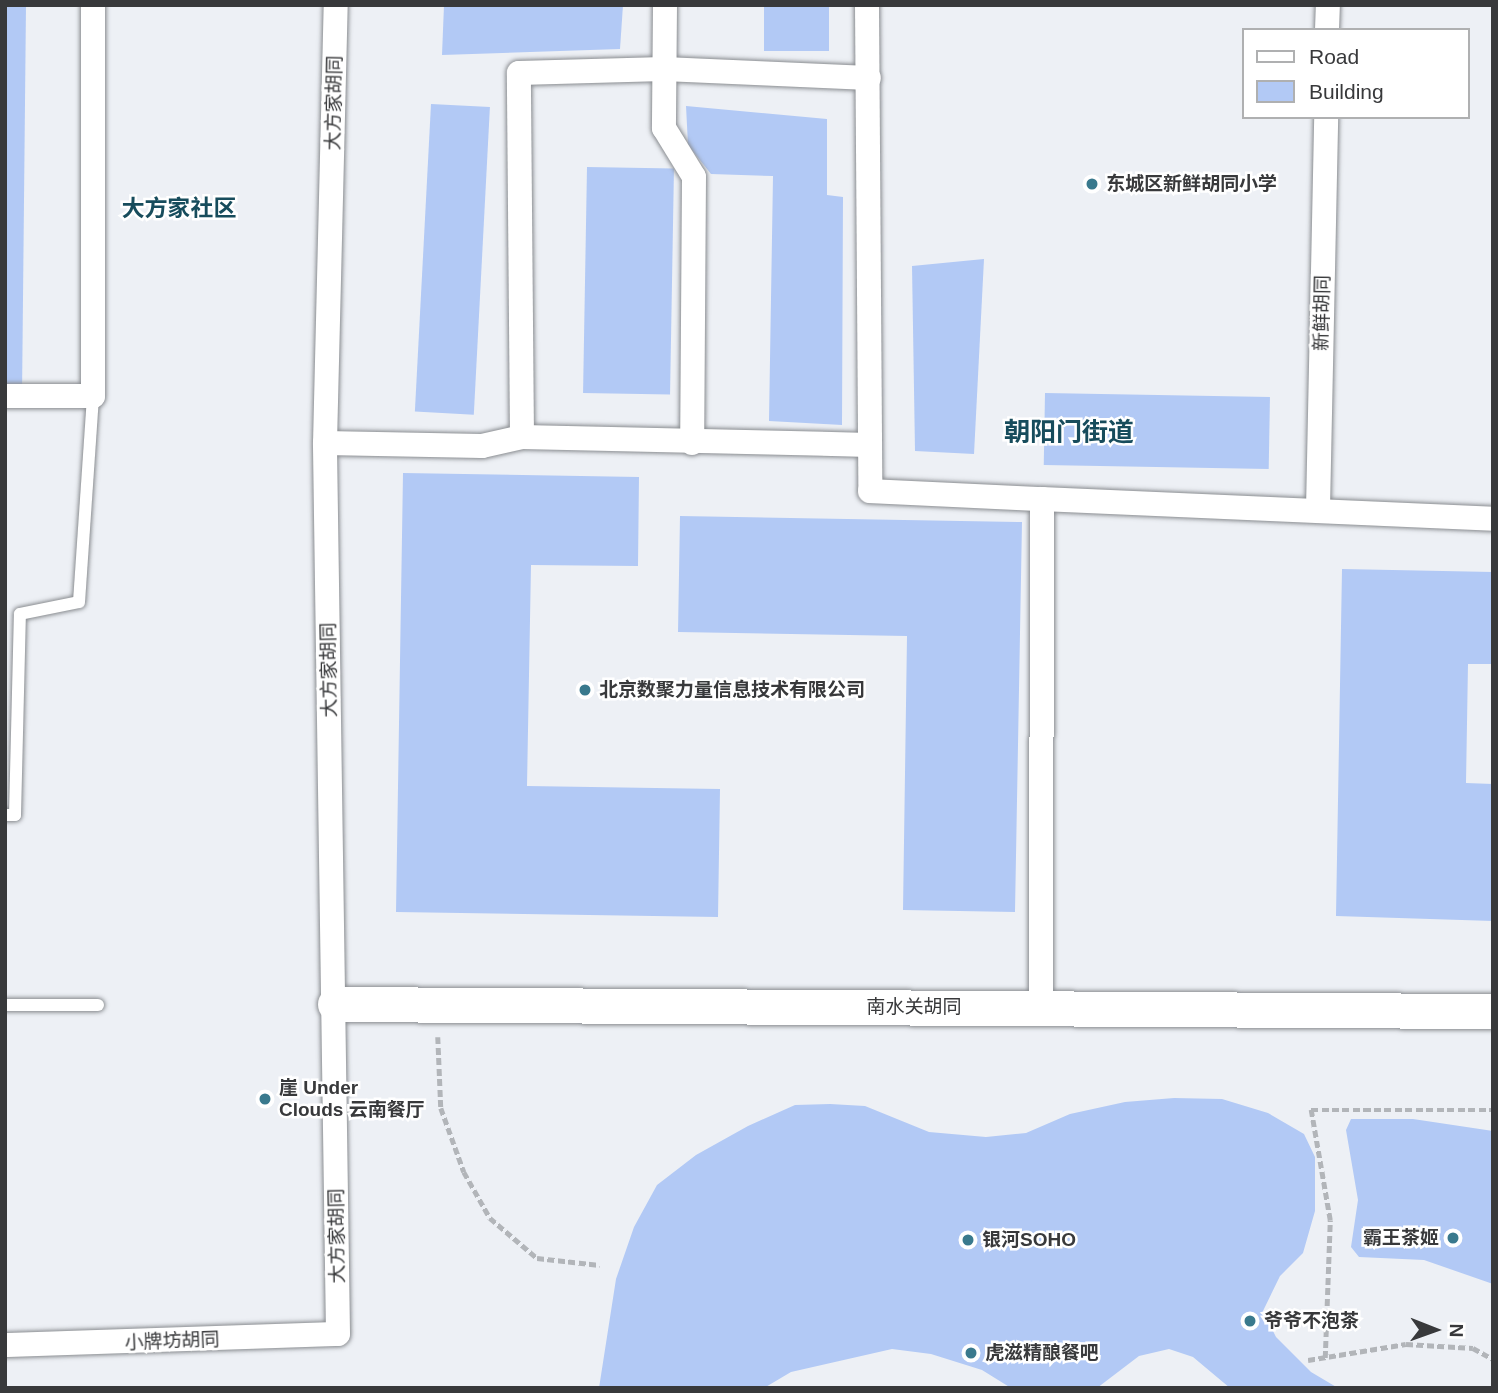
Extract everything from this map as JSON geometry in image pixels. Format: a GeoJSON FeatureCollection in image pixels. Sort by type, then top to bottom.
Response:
{"type":"FeatureCollection","features":[{"type":"Feature","properties":{"kind":"street"},"geometry":{"type":"LineString","coordinates":[[5,396],[93,396],[93,5]]}},
{"type":"Feature","properties":{"kind":"street","name":"大方家胡同"},"geometry":{"type":"LineString","coordinates":[[336,5],[325,443],[338,1334]]}},
{"type":"Feature","properties":{"kind":"street"},"geometry":{"type":"LineString","coordinates":[[665,5],[664,128],[694,177],[692,443]]}},
{"type":"Feature","properties":{"kind":"street"},"geometry":{"type":"LineString","coordinates":[[867,5],[870,491],[1318,509],[1493,519]]}},
{"type":"Feature","properties":{"kind":"street"},"geometry":{"type":"LineString","coordinates":[[1327,28],[1328,5]]}},
{"type":"Feature","properties":{"kind":"street"},"geometry":{"type":"LineString","coordinates":[[522,438],[519,73],[664,69],[869,78]]}},
{"type":"Feature","properties":{"kind":"street","name":"新鲜胡同"},"geometry":{"type":"LineString","coordinates":[[1318,509],[1326,119]]}},
{"type":"Feature","properties":{"kind":"street"},"geometry":{"type":"LineString","coordinates":[[325,443],[482,446],[522,438],[870,445]]}},
{"type":"Feature","properties":{"kind":"street"},"geometry":{"type":"LineString","coordinates":[[1041,1008],[1042,499]]}},
{"type":"Feature","properties":{"kind":"street","name":"南水关胡同"},"geometry":{"type":"LineString","coordinates":[[335,1004],[1493,1011]]}},
{"type":"Feature","properties":{"kind":"street","name":"小牌坊胡同"},"geometry":{"type":"LineString","coordinates":[[5,1345],[338,1334]]}},
{"type":"Feature","properties":{"kind":"lane"},"geometry":{"type":"LineString","coordinates":[[5,815],[15,815],[20,614],[79,603],[93,396]]}},
{"type":"Feature","properties":{"kind":"lane"},"geometry":{"type":"LineString","coordinates":[[5,1005],[98,1005]]}},
{"type":"Feature","properties":{"kind":"path"},"geometry":{"type":"LineString","coordinates":[[437,1004],[441,1108],[464,1172],[490,1218],[537,1258],[600,1265]]}},
{"type":"Feature","properties":{"kind":"path"},"geometry":{"type":"LineString","coordinates":[[1325,1358],[1330,1220],[1311,1110],[1493,1110]]}},
{"type":"Feature","properties":{"kind":"path"},"geometry":{"type":"LineString","coordinates":[[1308,1360],[1406,1344],[1473,1348],[1493,1359]]}},
{"type":"Feature","properties":{"kind":"building"},"geometry":{"type":"Polygon","coordinates":[[[5,5],[26,5],[22,397],[5,397],[5,5]]]}},
{"type":"Feature","properties":{"kind":"building"},"geometry":{"type":"Polygon","coordinates":[[[444,5],[623,5],[620,49],[442,55],[444,5]]]}},
{"type":"Feature","properties":{"kind":"building"},"geometry":{"type":"Polygon","coordinates":[[[764,5],[829,5],[829,51],[764,51],[764,5]]]}},
{"type":"Feature","properties":{"kind":"building"},"geometry":{"type":"Polygon","coordinates":[[[431,104],[490,107],[474,415],[415,412],[431,104]]]}},
{"type":"Feature","properties":{"kind":"building"},"geometry":{"type":"Polygon","coordinates":[[[686,106],[827,119],[827,195],[843,197],[842,425],[769,421],[773,176],[711,174],[688,145],[686,106]]]}},
{"type":"Feature","properties":{"kind":"building"},"geometry":{"type":"Polygon","coordinates":[[[587,167],[674,169],[670,394],[583,393],[587,167]]]}},
{"type":"Feature","properties":{"kind":"building"},"geometry":{"type":"Polygon","coordinates":[[[984,259],[974,454],[915,451],[912,266],[984,259]]]}},
{"type":"Feature","properties":{"kind":"building"},"geometry":{"type":"Polygon","coordinates":[[[1045,393],[1270,397],[1269,469],[1044,465],[1045,393]]]}},
{"type":"Feature","properties":{"kind":"building"},"geometry":{"type":"Polygon","coordinates":[[[403,473],[639,477],[638,566],[531,565],[527,786],[720,789],[718,917],[396,912],[403,473]]]}},
{"type":"Feature","properties":{"kind":"building"},"geometry":{"type":"Polygon","coordinates":[[[680,516],[1022,522],[1015,912],[903,910],[907,636],[678,632],[680,516]]]}},
{"type":"Feature","properties":{"kind":"building"},"geometry":{"type":"Polygon","coordinates":[[[1342,569],[1493,572],[1493,664],[1468,664],[1466,783],[1493,784],[1493,921],[1336,916],[1342,569]]]}},
{"type":"Feature","properties":{"kind":"building","name":"银河SOHO"},"geometry":{"type":"Polygon","coordinates":[[[1174,1098],[1222,1099],[1268,1113],[1304,1134],[1315,1157],[1315,1211],[1303,1253],[1280,1276],[1263,1311],[1276,1337],[1311,1372],[1338,1388],[1230,1388],[1193,1357],[1169,1349],[1139,1356],[1097,1388],[1011,1388],[982,1370],[931,1354],[892,1349],[791,1372],[764,1388],[599,1388],[616,1279],[634,1227],[657,1185],[696,1155],[748,1126],[795,1105],[830,1104],[865,1106],[929,1132],[986,1137],[1026,1133],[1070,1114],[1125,1102],[1174,1098]]]}},
{"type":"Feature","properties":{"kind":"building"},"geometry":{"type":"Polygon","coordinates":[[[1351,1119],[1413,1119],[1493,1131],[1493,1284],[1424,1260],[1359,1257],[1351,1247],[1358,1200],[1346,1130],[1351,1119]]]}},
{"type":"Feature","properties":{"kind":"place","name":"东城区新鲜胡同小学"},"geometry":{"type":"Point","coordinates":[1092,184]}},
{"type":"Feature","properties":{"kind":"place","name":"北京数聚力量信息技术有限公司"},"geometry":{"type":"Point","coordinates":[585,690]}},
{"type":"Feature","properties":{"kind":"place","name":"崖 Under Clouds 云南餐厅"},"geometry":{"type":"Point","coordinates":[265,1099]}},
{"type":"Feature","properties":{"kind":"place","name":"霸王茶姬"},"geometry":{"type":"Point","coordinates":[1453,1238]}},
{"type":"Feature","properties":{"kind":"place","name":"银河SOHO"},"geometry":{"type":"Point","coordinates":[968,1240]}},
{"type":"Feature","properties":{"kind":"place","name":"爷爷不泡茶"},"geometry":{"type":"Point","coordinates":[1250,1321]}},
{"type":"Feature","properties":{"kind":"place","name":"虎滋精酿餐吧"},"geometry":{"type":"Point","coordinates":[971,1353]}},
{"type":"Feature","properties":{"kind":"district","name":"大方家社区"},"geometry":{"type":"Point","coordinates":[179,208]}},
{"type":"Feature","properties":{"kind":"district","name":"朝阳门街道"},"geometry":{"type":"Point","coordinates":[1069,433]}}]}
